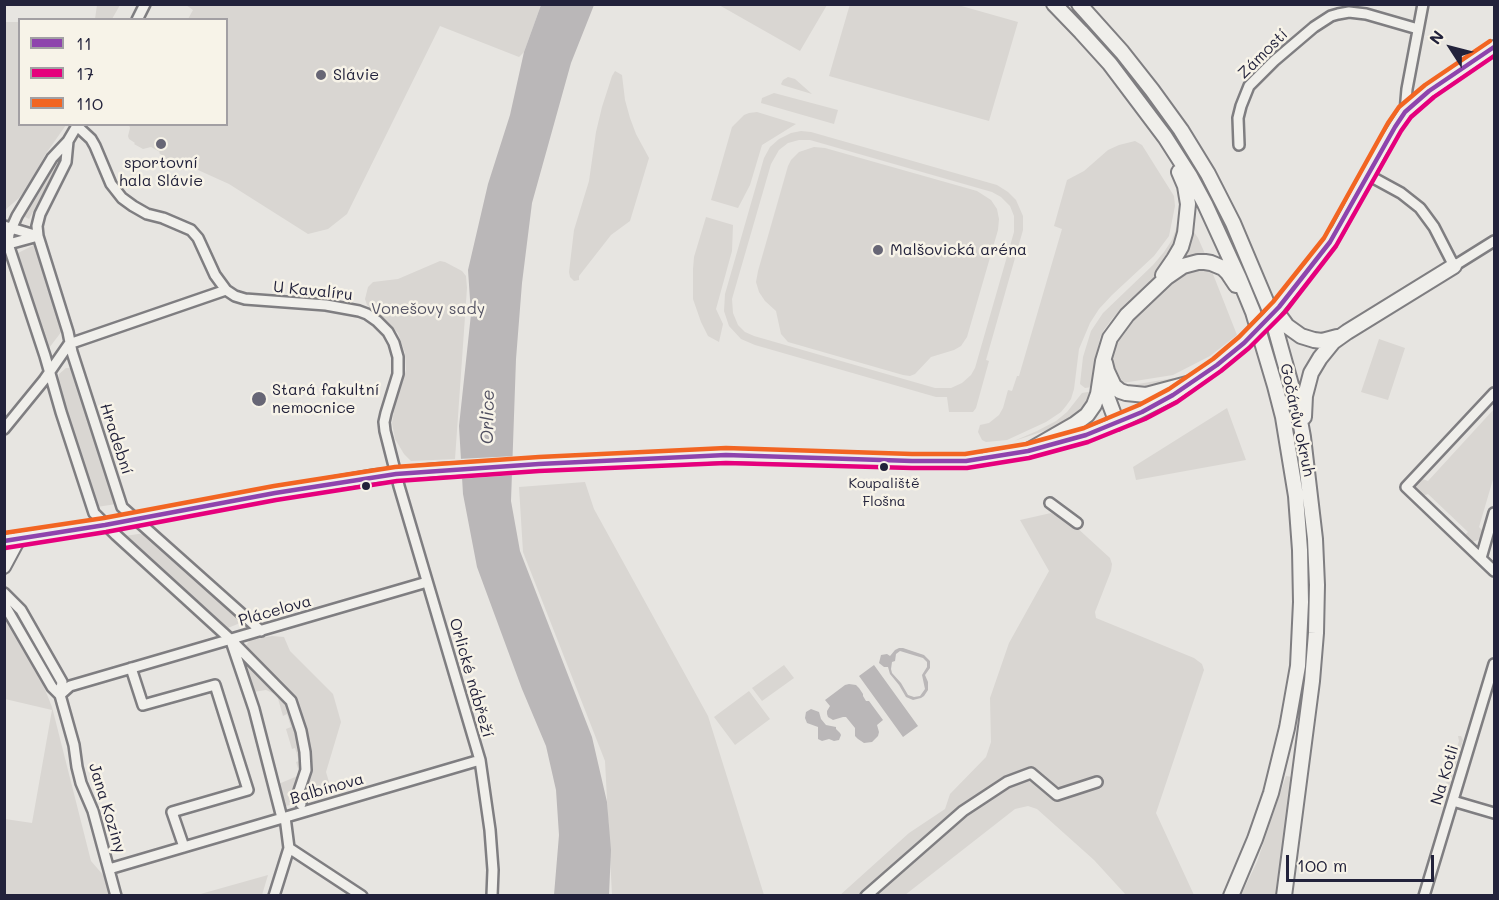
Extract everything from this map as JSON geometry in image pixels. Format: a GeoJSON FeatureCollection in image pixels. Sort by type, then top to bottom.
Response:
{"type":"FeatureCollection","features":[{"type":"Feature","properties":{"kind":"main road","name":"Gočárův okruh"},"geometry":{"type":"LineString","coordinates":[[1054,4],[1110,64],[1165,137],[1205,204],[1252,312],[1275,386],[1288,444],[1296,496],[1300,550],[1298,666],[1277,768],[1264,816],[1231,896]]}},
{"type":"Feature","properties":{"kind":"main road","name":"Gočárův okruh"},"geometry":{"type":"LineString","coordinates":[[1079,4],[1152,90],[1180,130],[1218,194],[1271,312],[1298,410],[1315,539],[1316,633],[1312,681],[1284,896]]}},
{"type":"Feature","properties":{"kind":"main road"},"geometry":{"type":"LineString","coordinates":[[1028,451],[1080,421],[1091,410],[1098,394],[1105,352],[1115,330],[1146,296],[1181,247],[1188,204],[1185,186],[1165,137]]}},
{"type":"Feature","properties":{"kind":"main road"},"geometry":{"type":"LineString","coordinates":[[1146,296],[1183,266],[1198,262],[1211,263],[1228,273],[1252,312]]}},
{"type":"Feature","properties":{"kind":"main road"},"geometry":{"type":"LineString","coordinates":[[1261,286],[1282,321],[1301,336],[1322,341],[1347,332],[1454,266]]}},
{"type":"Feature","properties":{"kind":"main road"},"geometry":{"type":"LineString","coordinates":[[1303,437],[1305,396],[1311,373],[1328,348],[1347,332]]}},
{"type":"Feature","properties":{"kind":"main road"},"geometry":{"type":"LineString","coordinates":[[1105,352],[1105,366],[1111,382],[1116,388],[1126,393],[1146,395],[1191,383]]}},
{"type":"Feature","properties":{"kind":"main road"},"geometry":{"type":"LineString","coordinates":[[1105,352],[1106,387],[1117,423]]}},
{"type":"Feature","properties":{"kind":"street"},"geometry":{"type":"LineString","coordinates":[[138,18],[145,4]]}},
{"type":"Feature","properties":{"kind":"street"},"geometry":{"type":"LineString","coordinates":[[1405,112],[1407,88],[1423,4]]}},
{"type":"Feature","properties":{"kind":"street","name":"Zámostí"},"geometry":{"type":"LineString","coordinates":[[1239,146],[1238,118],[1250,86],[1274,61],[1314,27],[1331,16],[1349,12],[1365,14],[1418,29]]}},
{"type":"Feature","properties":{"kind":"street"},"geometry":{"type":"LineString","coordinates":[[4,541],[105,525],[275,493],[436,470],[726,455],[948,462],[984,459],[1028,451],[1086,435],[1157,403],[1191,383],[1244,343],[1268,319],[1338,230],[1405,112],[1420,98],[1494,47]]}},
{"type":"Feature","properties":{"kind":"street"},"geometry":{"type":"LineString","coordinates":[[76,126],[8,227],[6,245],[50,372],[94,513],[230,639],[291,701],[305,752],[306,770],[299,791],[301,804]]}},
{"type":"Feature","properties":{"kind":"street"},"geometry":{"type":"LineString","coordinates":[[4,429],[71,343],[226,290],[219,282],[198,238],[191,230],[147,214],[122,198],[111,184],[91,139],[78,126]]}},
{"type":"Feature","properties":{"kind":"street"},"geometry":{"type":"LineString","coordinates":[[38,236],[37,226],[40,214],[66,162],[68,141]]}},
{"type":"Feature","properties":{"kind":"street"},"geometry":{"type":"LineString","coordinates":[[1368,175],[1401,193],[1420,208],[1434,226],[1454,266],[1494,241]]}},
{"type":"Feature","properties":{"kind":"street"},"geometry":{"type":"LineString","coordinates":[[8,227],[38,236]]}},
{"type":"Feature","properties":{"kind":"street"},"geometry":{"type":"LineString","coordinates":[[6,245],[38,236]]}},
{"type":"Feature","properties":{"kind":"street","name":"Hradební"},"geometry":{"type":"LineString","coordinates":[[38,236],[122,507],[261,631]]}},
{"type":"Feature","properties":{"kind":"street","name":"U Kavalíru"},"geometry":{"type":"LineString","coordinates":[[226,290],[245,299],[326,305],[359,311],[368,314],[388,332],[398,357],[398,374],[384,422],[396,474]]}},
{"type":"Feature","properties":{"kind":"street"},"geometry":{"type":"LineString","coordinates":[[1494,393],[1406,488],[1494,571]]}},
{"type":"Feature","properties":{"kind":"street","name":"Orlické nábřeží"},"geometry":{"type":"LineString","coordinates":[[396,474],[480,760],[490,830],[492,896]]}},
{"type":"Feature","properties":{"kind":"street"},"geometry":{"type":"LineString","coordinates":[[1050,503],[1077,523]]}},
{"type":"Feature","properties":{"kind":"street"},"geometry":{"type":"LineString","coordinates":[[1481,558],[1494,513]]}},
{"type":"Feature","properties":{"kind":"street"},"geometry":{"type":"LineString","coordinates":[[4,567],[19,538]]}},
{"type":"Feature","properties":{"kind":"street","name":"Plácelova"},"geometry":{"type":"LineString","coordinates":[[60,695],[70,686],[427,582]]}},
{"type":"Feature","properties":{"kind":"street","name":"Jana Koziny"},"geometry":{"type":"LineString","coordinates":[[4,593],[21,610],[63,682],[60,695]]}},
{"type":"Feature","properties":{"kind":"street","name":"Jana Koziny"},"geometry":{"type":"LineString","coordinates":[[4,604],[52,687],[60,695],[75,745],[81,783],[93,811],[116,896]]}},
{"type":"Feature","properties":{"kind":"street"},"geometry":{"type":"LineString","coordinates":[[230,639],[254,709],[289,848],[274,896]]}},
{"type":"Feature","properties":{"kind":"street","name":"Na Kotli"},"geometry":{"type":"LineString","coordinates":[[1424,896],[1494,664]]}},
{"type":"Feature","properties":{"kind":"street"},"geometry":{"type":"LineString","coordinates":[[131,668],[143,705],[215,685],[248,790],[172,812],[184,847]]}},
{"type":"Feature","properties":{"kind":"street","name":"Balbínova"},"geometry":{"type":"LineString","coordinates":[[110,869],[480,760]]}},
{"type":"Feature","properties":{"kind":"street"},"geometry":{"type":"LineString","coordinates":[[866,896],[963,811],[1007,782],[1031,773],[1057,795],[1097,782]]}},
{"type":"Feature","properties":{"kind":"street"},"geometry":{"type":"LineString","coordinates":[[1453,801],[1494,813]]}},
{"type":"Feature","properties":{"kind":"street"},"geometry":{"type":"LineString","coordinates":[[289,848],[362,896]]}},
{"type":"Feature","properties":{"kind":"green space"},"geometry":{"type":"Polygon","coordinates":[[[97,4],[120,5],[113,18],[95,18],[97,4]]]}},
{"type":"Feature","properties":{"kind":"green space"},"geometry":{"type":"Polygon","coordinates":[[[850,4],[958,5],[1018,22],[989,121],[829,76],[850,4]]]}},
{"type":"Feature","properties":{"kind":"green space","name":"Slávie"},"geometry":{"type":"Polygon","coordinates":[[[186,5],[541,5],[524,52],[519,57],[440,26],[347,214],[328,229],[308,234],[229,184],[178,161],[170,162],[163,159],[160,152],[151,147],[143,149],[129,139],[129,126],[228,126],[228,18],[189,18],[193,10],[186,5]]]}},
{"type":"Feature","properties":{"kind":"green space"},"geometry":{"type":"Polygon","coordinates":[[[719,5],[827,5],[800,51],[719,5]]]}},
{"type":"Feature","properties":{"kind":"green space"},"geometry":{"type":"Polygon","coordinates":[[[5,22],[18,22],[18,126],[65,126],[45,155],[29,185],[5,210],[5,22]]]}},
{"type":"Feature","properties":{"kind":"green space"},"geometry":{"type":"Polygon","coordinates":[[[615,71],[622,75],[630,118],[649,158],[630,221],[611,235],[579,276],[579,280],[574,281],[569,272],[574,230],[589,181],[602,107],[615,71]]]}},
{"type":"Feature","properties":{"kind":"green space"},"geometry":{"type":"Polygon","coordinates":[[[788,77],[795,79],[812,94],[782,85],[783,80],[788,77]]]}},
{"type":"Feature","properties":{"kind":"green space"},"geometry":{"type":"Polygon","coordinates":[[[774,93],[838,110],[834,124],[761,103],[762,98],[774,93]]]}},
{"type":"Feature","properties":{"kind":"green space"},"geometry":{"type":"Polygon","coordinates":[[[757,112],[796,124],[762,145],[750,185],[738,208],[711,200],[732,127],[744,115],[757,112]]]}},
{"type":"Feature","properties":{"kind":"green space"},"geometry":{"type":"Polygon","coordinates":[[[811,132],[997,185],[1016,200],[1023,216],[1023,230],[986,360],[989,361],[973,412],[949,412],[947,397],[936,397],[755,345],[741,339],[729,326],[724,311],[725,294],[764,158],[770,147],[791,133],[811,132]],[[810,140],[788,143],[779,150],[771,164],[732,299],[733,313],[738,325],[745,332],[754,336],[935,388],[951,388],[962,383],[975,368],[1014,232],[1014,216],[1010,206],[992,192],[810,140]]]}},
{"type":"Feature","properties":{"kind":"green space"},"geometry":{"type":"Polygon","coordinates":[[[1135,141],[1142,145],[1174,196],[1175,206],[1169,236],[1154,256],[1099,309],[1090,323],[1079,349],[1071,399],[1061,412],[1046,422],[1007,440],[986,442],[982,440],[978,432],[980,425],[989,423],[999,415],[1008,390],[1012,391],[1017,376],[1019,376],[1062,229],[1054,226],[1067,180],[1084,171],[1108,150],[1135,141]]]}},
{"type":"Feature","properties":{"kind":"green space","name":"Malšovická aréna"},"geometry":{"type":"Polygon","coordinates":[[[814,147],[825,148],[977,191],[991,200],[997,209],[998,230],[967,337],[961,346],[954,350],[931,357],[915,374],[903,375],[788,342],[781,334],[776,311],[759,292],[756,282],[758,271],[788,166],[799,152],[814,147]]]}},
{"type":"Feature","properties":{"kind":"green space"},"geometry":{"type":"Polygon","coordinates":[[[58,159],[60,161],[29,219],[23,216],[58,159]]]}},
{"type":"Feature","properties":{"kind":"green space"},"geometry":{"type":"Polygon","coordinates":[[[1181,206],[1177,241],[1161,270],[1104,330],[1096,356],[1092,387],[1085,388],[1080,384],[1083,357],[1091,331],[1103,313],[1164,252],[1172,240],[1181,206]]]}},
{"type":"Feature","properties":{"kind":"green space"},"geometry":{"type":"Polygon","coordinates":[[[706,217],[733,225],[732,251],[716,309],[723,324],[719,342],[708,336],[693,299],[694,257],[706,217]]]}},
{"type":"Feature","properties":{"kind":"green space"},"geometry":{"type":"Polygon","coordinates":[[[1192,229],[1206,256],[1183,260],[1181,259],[1192,229]]]}},
{"type":"Feature","properties":{"kind":"green space"},"geometry":{"type":"Polygon","coordinates":[[[34,245],[62,331],[49,348],[18,253],[34,245]]]}},
{"type":"Feature","properties":{"kind":"green space","name":"Vonešovy sady"},"geometry":{"type":"Polygon","coordinates":[[[440,261],[462,271],[466,276],[467,288],[455,459],[411,461],[395,439],[392,423],[406,370],[405,353],[398,333],[367,305],[365,299],[368,287],[373,282],[398,279],[440,261]]]}},
{"type":"Feature","properties":{"kind":"green space"},"geometry":{"type":"Polygon","coordinates":[[[1195,268],[1211,269],[1237,335],[1210,356],[1173,375],[1116,384],[1111,372],[1111,356],[1116,341],[1126,327],[1175,277],[1195,268]]]}},
{"type":"Feature","properties":{"kind":"green space"},"geometry":{"type":"Polygon","coordinates":[[[1379,339],[1405,348],[1388,400],[1361,392],[1379,339]]]}},
{"type":"Feature","properties":{"kind":"green space"},"geometry":{"type":"Polygon","coordinates":[[[66,368],[72,370],[116,504],[97,507],[58,380],[59,374],[66,368]]]}},
{"type":"Feature","properties":{"kind":"green space"},"geometry":{"type":"Polygon","coordinates":[[[1174,378],[1143,392],[1120,387],[1174,378]]]}},
{"type":"Feature","properties":{"kind":"green space"},"geometry":{"type":"Polygon","coordinates":[[[1093,391],[1083,412],[1065,424],[1014,441],[1056,421],[1067,412],[1082,393],[1093,391]]]}},
{"type":"Feature","properties":{"kind":"green space"},"geometry":{"type":"Polygon","coordinates":[[[1227,408],[1246,460],[1136,480],[1133,467],[1227,408]]]}},
{"type":"Feature","properties":{"kind":"green space"},"geometry":{"type":"Polygon","coordinates":[[[1494,409],[1494,476],[1479,527],[1486,534],[1481,539],[1472,542],[1463,537],[1468,532],[1428,494],[1420,497],[1416,487],[1420,478],[1428,481],[1494,409]]]}},
{"type":"Feature","properties":{"kind":"green space"},"geometry":{"type":"Polygon","coordinates":[[[585,482],[594,509],[708,716],[764,895],[612,895],[605,761],[523,552],[519,487],[585,482]]]}},
{"type":"Feature","properties":{"kind":"green space"},"geometry":{"type":"Polygon","coordinates":[[[1051,513],[1075,526],[1110,558],[1111,571],[1095,612],[1096,618],[1194,658],[1202,664],[1204,670],[1156,813],[1194,895],[1126,895],[1094,860],[1037,809],[1028,806],[1015,809],[905,895],[839,896],[909,833],[945,809],[950,794],[986,757],[991,742],[990,698],[1009,643],[1049,571],[1020,520],[1051,513]]]}},
{"type":"Feature","properties":{"kind":"green space"},"geometry":{"type":"Polygon","coordinates":[[[145,533],[239,617],[240,623],[228,628],[125,536],[145,533]]]}},
{"type":"Feature","properties":{"kind":"green space"},"geometry":{"type":"Polygon","coordinates":[[[16,612],[59,683],[57,688],[16,616],[16,612]]]}},
{"type":"Feature","properties":{"kind":"green space"},"geometry":{"type":"Polygon","coordinates":[[[5,618],[43,685],[52,707],[91,861],[104,876],[109,895],[5,895],[5,819],[32,823],[52,710],[5,699],[5,618]]]}},
{"type":"Feature","properties":{"kind":"green space"},"geometry":{"type":"Polygon","coordinates":[[[272,636],[284,637],[290,651],[333,694],[341,722],[326,772],[332,792],[283,807],[276,785],[300,775],[296,762],[299,761],[295,748],[292,749],[286,729],[291,727],[287,714],[283,716],[277,695],[266,690],[253,692],[242,651],[250,640],[272,636]]]}},
{"type":"Feature","properties":{"kind":"green space"},"geometry":{"type":"Polygon","coordinates":[[[784,665],[794,678],[762,701],[752,688],[784,665]]]}},
{"type":"Feature","properties":{"kind":"green space"},"geometry":{"type":"Polygon","coordinates":[[[749,691],[770,719],[735,745],[714,717],[749,691]]]}},
{"type":"Feature","properties":{"kind":"green space"},"geometry":{"type":"Polygon","coordinates":[[[1458,736],[1461,736],[1463,740],[1447,794],[1444,790],[1459,741],[1458,736]]]}},
{"type":"Feature","properties":{"kind":"green space"},"geometry":{"type":"Polygon","coordinates":[[[1286,776],[1292,777],[1277,895],[1241,895],[1257,862],[1286,776]]]}},
{"type":"Feature","properties":{"kind":"green space"},"geometry":{"type":"Polygon","coordinates":[[[268,875],[262,895],[197,895],[268,875]]]}},
{"type":"Feature","properties":{"kind":"water","name":"Orlice"},"geometry":{"type":"Polygon","coordinates":[[[541,5],[594,5],[571,63],[532,203],[516,359],[511,501],[520,551],[592,737],[607,802],[611,850],[609,895],[554,895],[559,835],[556,790],[546,746],[522,689],[477,567],[463,494],[459,426],[471,314],[468,270],[488,184],[510,115],[524,52],[541,5]]]}},
{"type":"Feature","properties":{"kind":"water"},"geometry":{"type":"Polygon","coordinates":[[[903,648],[924,655],[930,661],[930,668],[925,675],[928,690],[921,698],[913,700],[906,697],[890,674],[888,667],[879,663],[881,655],[890,656],[895,650],[903,648]],[[900,651],[896,654],[895,661],[892,662],[892,673],[908,695],[914,697],[920,696],[925,689],[922,675],[927,662],[923,658],[900,651]]]}},
{"type":"Feature","properties":{"kind":"water"},"geometry":{"type":"Polygon","coordinates":[[[874,665],[918,726],[903,737],[859,676],[874,665]]]}},
{"type":"Feature","properties":{"kind":"water"},"geometry":{"type":"Polygon","coordinates":[[[849,684],[859,688],[866,701],[869,701],[883,720],[877,725],[878,736],[872,742],[864,743],[858,739],[855,736],[855,728],[846,717],[833,720],[828,717],[827,711],[830,706],[825,700],[849,684]]]}},
{"type":"Feature","properties":{"kind":"water"},"geometry":{"type":"Polygon","coordinates":[[[811,709],[819,712],[826,725],[836,727],[841,735],[839,740],[822,741],[818,739],[818,727],[807,723],[805,718],[806,712],[811,709]]]}},
{"type":"Feature","properties":{"kind":"pier"},"geometry":{"type":"Polygon","coordinates":[[[516,456],[516,475],[459,479],[458,459],[516,456]]]}},
{"type":"Feature","properties":{"kind":"transit line","name":"110"},"geometry":{"type":"LineString","coordinates":[[4,533],[104,518],[274,486],[395,467],[726,448],[965,454],[1026,444],[1084,428],[1139,405],[1169,389],[1213,359],[1239,337],[1273,302],[1324,238],[1399,107],[1425,85],[1490,41]]}},
{"type":"Feature","properties":{"kind":"transit line","name":"11"},"geometry":{"type":"LineString","coordinates":[[4,541],[396,474],[726,455],[966,461],[1028,451],[1086,435],[1142,412],[1173,395],[1244,343],[1279,307],[1330,242],[1405,112],[1429,91],[1494,47]]}},
{"type":"Feature","properties":{"kind":"transit line","name":"17"},"geometry":{"type":"LineString","coordinates":[[5,548],[397,481],[539,471],[726,463],[967,468],[1029,458],[1088,442],[1145,419],[1177,402],[1249,348],[1285,312],[1336,246],[1411,117],[1434,97],[1494,56]]}},
{"type":"Feature","properties":{"kind":"place","name":"Slávie"},"geometry":{"type":"Point","coordinates":[321,75]}},
{"type":"Feature","properties":{"kind":"place","name":"sportovní hala Slávie"},"geometry":{"type":"Point","coordinates":[161,144]}},
{"type":"Feature","properties":{"kind":"place","name":"Malšovická aréna"},"geometry":{"type":"Point","coordinates":[878,250]}},
{"type":"Feature","properties":{"kind":"place","name":"Stará fakultní nemocnice"},"geometry":{"type":"Point","coordinates":[259,399]}},
{"type":"Feature","properties":{"kind":"place","name":"Koupaliště Flošna"},"geometry":{"type":"Point","coordinates":[884,467]}}]}
